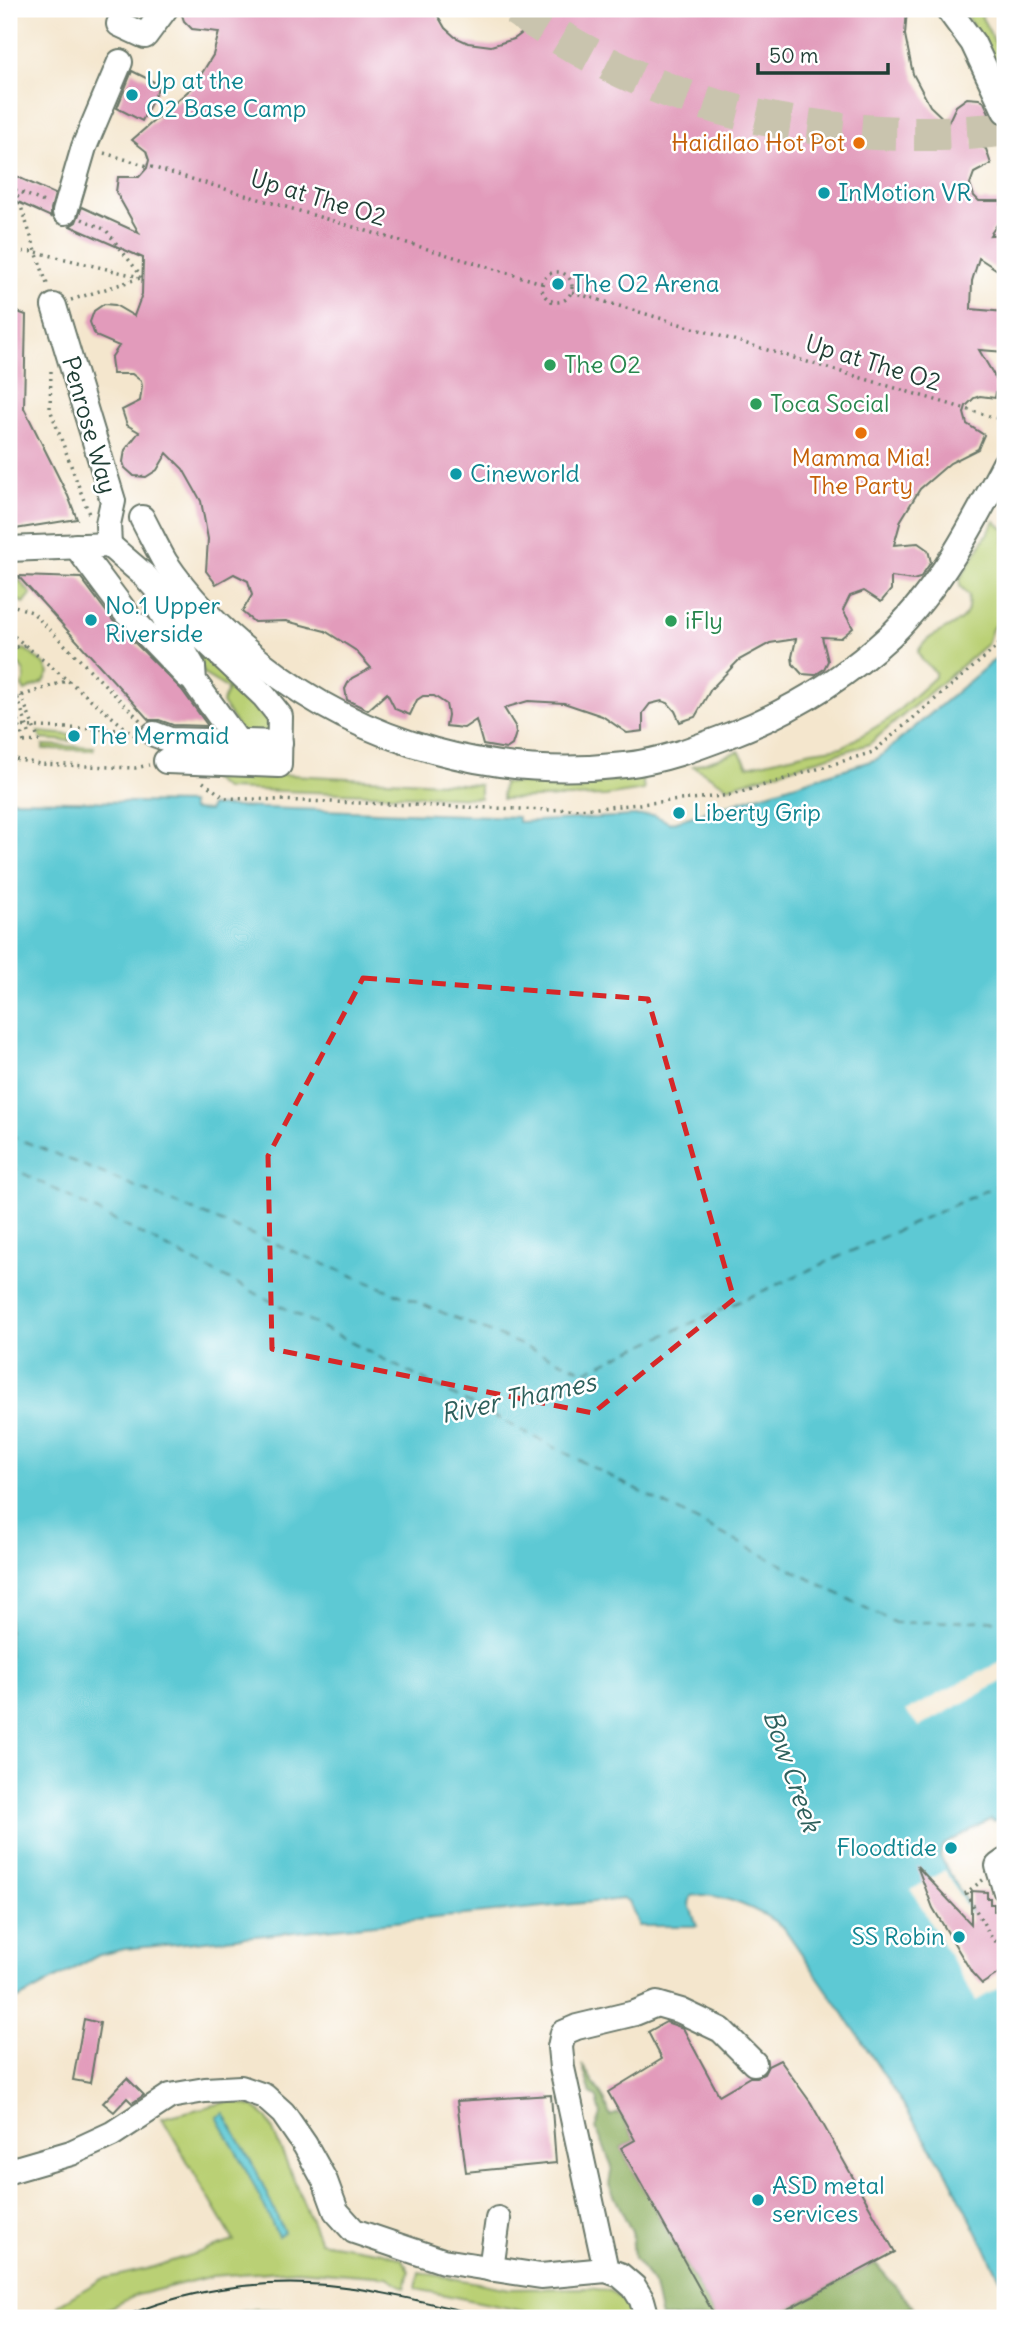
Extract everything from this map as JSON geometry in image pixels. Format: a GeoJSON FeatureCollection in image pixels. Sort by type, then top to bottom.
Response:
{"type":"FeatureCollection","features":[{"type":"Feature","properties":{"kind":"street"},"geometry":{"type":"LineString","coordinates":[[119,24],[145,36],[165,9]]}},
{"type":"Feature","properties":{"kind":"street"},"geometry":{"type":"LineString","coordinates":[[948,9],[973,43],[1005,111]]}},
{"type":"Feature","properties":{"kind":"street"},"geometry":{"type":"LineString","coordinates":[[65,212],[84,147],[120,62]]}},
{"type":"Feature","properties":{"kind":"street","name":"Penrose Way"},"geometry":{"type":"LineString","coordinates":[[54,306],[113,500],[105,545]]}},
{"type":"Feature","properties":{"kind":"street"},"geometry":{"type":"LineString","coordinates":[[142,518],[165,561],[189,594],[218,625],[288,684],[337,714],[401,742],[451,756],[504,765],[570,768],[627,765],[682,753],[766,721],[812,696],[856,664],[891,635],[923,600],[958,550],[1005,463]]}},
{"type":"Feature","properties":{"kind":"street"},"geometry":{"type":"LineString","coordinates":[[9,549],[105,545],[145,576],[185,621],[264,696],[280,716],[279,765],[166,761]]}},
{"type":"Feature","properties":{"kind":"street"},"geometry":{"type":"LineString","coordinates":[[76,546],[133,619],[183,674],[194,681],[238,743]]}},
{"type":"Feature","properties":{"kind":"street"},"geometry":{"type":"LineString","coordinates":[[145,576],[158,609],[193,667],[194,681]]}},
{"type":"Feature","properties":{"kind":"street"},"geometry":{"type":"LineString","coordinates":[[146,736],[170,740],[280,743]]}},
{"type":"Feature","properties":{"kind":"street"},"geometry":{"type":"LineString","coordinates":[[606,2270],[562,2068],[560,2046],[563,2033],[577,2026],[635,2013],[657,2004],[681,2011],[721,2030],[754,2063]]}},
{"type":"Feature","properties":{"kind":"street"},"geometry":{"type":"LineString","coordinates":[[9,2172],[71,2153],[112,2134],[170,2096],[241,2088],[264,2096],[283,2113],[325,2181],[335,2211],[354,2231],[443,2261],[491,2269],[541,2276],[591,2269],[606,2270],[620,2275],[634,2287],[642,2300],[647,2318]]}},
{"type":"Feature","properties":{"kind":"street"},"geometry":{"type":"LineString","coordinates":[[491,2269],[498,2219]]}},
{"type":"Feature","properties":{"kind":"path","name":"Up at The O2"},"geometry":{"type":"LineString","coordinates":[[84,147],[542,283]]}},
{"type":"Feature","properties":{"kind":"path"},"geometry":{"type":"LineString","coordinates":[[9,251],[36,252],[142,277],[54,306],[36,252],[15,190]]}},
{"type":"Feature","properties":{"kind":"path","name":"Up at The O2"},"geometry":{"type":"LineString","coordinates":[[553,272],[564,273],[571,282],[572,292],[566,300],[552,302],[545,297],[542,283],[553,272]]}},
{"type":"Feature","properties":{"kind":"path","name":"Up at The O2"},"geometry":{"type":"LineString","coordinates":[[572,292],[1003,420]]}},
{"type":"Feature","properties":{"kind":"path"},"geometry":{"type":"LineString","coordinates":[[51,370],[50,409],[105,545]]}},
{"type":"Feature","properties":{"kind":"path"},"geometry":{"type":"LineString","coordinates":[[9,604],[32,611],[146,736]]}},
{"type":"Feature","properties":{"kind":"path"},"geometry":{"type":"LineString","coordinates":[[9,632],[128,730]]}},
{"type":"Feature","properties":{"kind":"path"},"geometry":{"type":"LineString","coordinates":[[9,649],[25,645]]}},
{"type":"Feature","properties":{"kind":"path"},"geometry":{"type":"LineString","coordinates":[[9,660],[9,675]]}},
{"type":"Feature","properties":{"kind":"path"},"geometry":{"type":"LineString","coordinates":[[9,701],[68,680]]}},
{"type":"Feature","properties":{"kind":"path"},"geometry":{"type":"LineString","coordinates":[[9,687],[18,696],[21,695],[39,741],[24,741],[11,698],[18,696]]}},
{"type":"Feature","properties":{"kind":"path"},"geometry":{"type":"LineString","coordinates":[[18,696],[30,736]]}},
{"type":"Feature","properties":{"kind":"path"},"geometry":{"type":"LineString","coordinates":[[9,726],[128,730],[146,736]]}},
{"type":"Feature","properties":{"kind":"path"},"geometry":{"type":"LineString","coordinates":[[9,758],[40,764],[135,768],[166,761]]}},
{"type":"Feature","properties":{"kind":"path"},"geometry":{"type":"LineString","coordinates":[[1003,1872],[966,1893],[993,1940],[1005,1945]]}},
{"type":"Feature","properties":{"kind":"highlighted area"},"geometry":{"type":"Polygon","coordinates":[[[363,978],[648,999],[734,1299],[593,1413],[272,1349],[268,1156],[363,978]]]}},
{"type":"Feature","properties":{"kind":"green space"},"geometry":{"type":"Polygon","coordinates":[[[974,9],[991,9],[981,16],[1005,61],[1005,89],[967,16],[974,9]]]}},
{"type":"Feature","properties":{"kind":"green space"},"geometry":{"type":"Polygon","coordinates":[[[995,521],[1005,530],[1005,613],[992,629],[987,644],[869,744],[728,787],[693,766],[739,751],[748,766],[842,747],[889,719],[935,677],[935,672],[922,660],[918,652],[929,639],[958,622],[967,612],[969,595],[960,586],[960,579],[995,521]]]}},
{"type":"Feature","properties":{"kind":"green space"},"geometry":{"type":"Polygon","coordinates":[[[9,573],[14,574],[31,594],[24,603],[9,597],[9,573]]]}},
{"type":"Feature","properties":{"kind":"green space"},"geometry":{"type":"Polygon","coordinates":[[[166,607],[238,683],[230,690],[247,692],[256,699],[265,715],[268,732],[244,736],[222,703],[228,689],[205,675],[166,607]]]}},
{"type":"Feature","properties":{"kind":"green space"},"geometry":{"type":"Polygon","coordinates":[[[25,649],[45,665],[49,673],[44,682],[25,691],[22,686],[25,678],[23,671],[12,660],[16,651],[25,649]]]}},
{"type":"Feature","properties":{"kind":"green space"},"geometry":{"type":"Polygon","coordinates":[[[38,732],[70,735],[70,741],[41,739],[38,732]]]}},
{"type":"Feature","properties":{"kind":"green space"},"geometry":{"type":"Polygon","coordinates":[[[43,745],[94,747],[93,750],[43,749],[43,745]]]}},
{"type":"Feature","properties":{"kind":"green space"},"geometry":{"type":"Polygon","coordinates":[[[199,770],[480,785],[480,798],[225,789],[199,770]]]}},
{"type":"Feature","properties":{"kind":"green space"},"geometry":{"type":"Polygon","coordinates":[[[642,777],[644,790],[605,796],[502,799],[503,783],[583,784],[642,777]]]}},
{"type":"Feature","properties":{"kind":"green space"},"geometry":{"type":"Polygon","coordinates":[[[582,2064],[605,2101],[610,2116],[620,2113],[635,2140],[621,2148],[716,2318],[661,2318],[653,2282],[634,2259],[632,2232],[609,2185],[612,2166],[596,2128],[601,2115],[597,2098],[591,2094],[582,2064]]]}},
{"type":"Feature","properties":{"kind":"green space"},"geometry":{"type":"Polygon","coordinates":[[[231,2101],[254,2107],[268,2119],[320,2242],[383,2252],[402,2259],[409,2271],[405,2288],[387,2277],[297,2270],[212,2276],[137,2295],[87,2318],[59,2318],[58,2305],[102,2279],[147,2269],[234,2241],[162,2118],[231,2101]]]}},
{"type":"Feature","properties":{"kind":"green space"},"geometry":{"type":"Polygon","coordinates":[[[875,2263],[913,2307],[880,2318],[771,2318],[875,2263]]]}},
{"type":"Feature","properties":{"kind":"green space"},"geometry":{"type":"Polygon","coordinates":[[[419,2272],[510,2289],[588,2288],[610,2291],[625,2303],[632,2318],[557,2318],[416,2289],[419,2272]]]}},
{"type":"Feature","properties":{"kind":"green space"},"geometry":{"type":"Polygon","coordinates":[[[255,2309],[322,2311],[396,2318],[208,2318],[255,2309]]]}},
{"type":"Feature","properties":{"kind":"water"},"geometry":{"type":"Polygon","coordinates":[[[1005,651],[1005,1815],[994,1821],[991,1818],[942,1846],[940,1856],[1005,1971],[1005,2288],[948,2174],[856,2032],[784,1928],[765,1915],[727,1899],[691,1896],[689,1904],[697,1926],[639,1926],[629,1901],[623,1899],[125,1949],[99,1955],[9,2004],[9,800],[191,803],[192,810],[209,811],[210,806],[518,817],[518,822],[654,815],[670,823],[877,759],[1005,651]]]}},
{"type":"Feature","properties":{"kind":"water"},"geometry":{"type":"Polygon","coordinates":[[[224,2113],[257,2172],[284,2232],[278,2236],[217,2117],[224,2113]]]}},
{"type":"Feature","properties":{"kind":"pier"},"geometry":{"type":"Polygon","coordinates":[[[1005,1659],[1005,1680],[919,1727],[906,1711],[1005,1659]]]}},
{"type":"Feature","properties":{"kind":"pier"},"geometry":{"type":"Polygon","coordinates":[[[945,1870],[1005,1974],[1005,1984],[976,2001],[911,1890],[945,1870]]]}},
{"type":"Feature","properties":{"kind":"building","name":"The O2"},"geometry":{"type":"Polygon","coordinates":[[[180,9],[434,9],[445,28],[455,37],[468,43],[491,46],[514,39],[555,9],[907,9],[905,35],[913,74],[930,106],[948,123],[956,106],[967,98],[979,99],[984,102],[990,115],[987,126],[973,142],[986,149],[991,164],[974,173],[970,184],[979,201],[1001,201],[1002,217],[990,235],[1005,234],[1005,275],[979,258],[972,281],[971,309],[1005,312],[1005,352],[979,350],[998,382],[995,398],[974,398],[966,406],[964,413],[967,424],[984,435],[978,449],[950,463],[920,489],[901,520],[894,545],[918,543],[928,550],[931,562],[920,578],[913,580],[891,577],[891,590],[881,602],[864,591],[850,596],[843,610],[853,628],[841,638],[822,637],[828,661],[824,669],[815,675],[802,674],[793,664],[796,639],[770,643],[739,660],[711,689],[695,717],[680,722],[668,703],[662,701],[650,704],[643,713],[643,731],[627,733],[602,716],[564,703],[528,701],[504,708],[515,726],[516,733],[512,745],[506,749],[483,745],[476,720],[464,728],[446,726],[446,704],[434,696],[423,696],[417,700],[410,715],[395,709],[387,693],[368,710],[347,700],[345,689],[348,683],[371,668],[355,650],[325,631],[286,621],[254,622],[242,612],[252,595],[248,581],[234,574],[216,584],[206,571],[208,539],[201,501],[183,469],[167,453],[157,470],[146,477],[134,476],[125,468],[123,462],[125,450],[139,432],[127,425],[122,410],[140,401],[141,381],[132,374],[113,374],[111,358],[119,346],[98,337],[90,322],[94,311],[104,304],[115,305],[134,316],[142,294],[143,258],[70,226],[76,222],[82,207],[139,233],[116,192],[118,177],[139,177],[147,168],[149,160],[146,151],[132,140],[194,86],[213,55],[219,32],[192,29],[184,21],[180,9]]]}},
{"type":"Feature","properties":{"kind":"building","name":"Up at the O2 Base Camp"},"geometry":{"type":"Polygon","coordinates":[[[132,71],[160,85],[142,121],[117,108],[132,71]]]}},
{"type":"Feature","properties":{"kind":"building"},"geometry":{"type":"Polygon","coordinates":[[[9,173],[55,194],[51,217],[9,198],[9,173]]]}},
{"type":"Feature","properties":{"kind":"building"},"geometry":{"type":"Polygon","coordinates":[[[9,309],[26,315],[24,408],[77,519],[9,530],[9,309]]]}},
{"type":"Feature","properties":{"kind":"building","name":"No.1 Upper Riverside"},"geometry":{"type":"Polygon","coordinates":[[[18,576],[81,578],[114,622],[125,627],[128,636],[182,690],[208,726],[173,725],[149,720],[18,576]]]}},
{"type":"Feature","properties":{"kind":"building"},"geometry":{"type":"Polygon","coordinates":[[[917,1866],[971,1924],[971,1891],[987,1892],[990,1904],[994,1904],[994,1911],[998,1911],[1001,1923],[1004,1923],[1005,1969],[982,1984],[972,1973],[933,1908],[917,1866]]]}},
{"type":"Feature","properties":{"kind":"building"},"geometry":{"type":"Polygon","coordinates":[[[84,2019],[100,2023],[90,2083],[73,2080],[84,2019]]]}},
{"type":"Feature","properties":{"kind":"building","name":"ASD metal services"},"geometry":{"type":"Polygon","coordinates":[[[666,2022],[683,2028],[719,2095],[750,2077],[764,2074],[768,2066],[780,2060],[811,2103],[895,2252],[771,2318],[716,2318],[621,2148],[635,2140],[608,2092],[662,2059],[648,2032],[666,2022]]]}},
{"type":"Feature","properties":{"kind":"building"},"geometry":{"type":"Polygon","coordinates":[[[127,2078],[144,2095],[132,2103],[127,2098],[114,2112],[103,2103],[127,2078]]]}},
{"type":"Feature","properties":{"kind":"building"},"geometry":{"type":"Polygon","coordinates":[[[551,2095],[556,2163],[466,2172],[457,2101],[551,2095]]]}},
{"type":"Feature","properties":{"kind":"ferry route"},"geometry":{"type":"LineString","coordinates":[[9,1135],[585,1371],[1005,1182]]}},
{"type":"Feature","properties":{"kind":"ferry route"},"geometry":{"type":"LineString","coordinates":[[9,1166],[895,1623],[1005,1620]]}},
{"type":"Feature","properties":{"kind":"tunnel"},"geometry":{"type":"LineString","coordinates":[[516,9],[604,62],[693,99],[739,112],[836,129],[889,133],[1005,129]]}},
{"type":"Feature","properties":{"kind":"tram line"},"geometry":{"type":"LineString","coordinates":[[121,2318],[145,2308],[196,2294],[249,2285],[275,2284],[327,2285],[370,2291],[496,2318]]}},
{"type":"Feature","properties":{"kind":"place","name":"Up at the O2 Base Camp"},"geometry":{"type":"Point","coordinates":[132,95]}},
{"type":"Feature","properties":{"kind":"place","name":"Haidilao Hot Pot"},"geometry":{"type":"Point","coordinates":[859,143]}},
{"type":"Feature","properties":{"kind":"place","name":"InMotion VR"},"geometry":{"type":"Point","coordinates":[824,193]}},
{"type":"Feature","properties":{"kind":"place","name":"The O2 Arena"},"geometry":{"type":"Point","coordinates":[558,284]}},
{"type":"Feature","properties":{"kind":"place","name":"The O2"},"geometry":{"type":"Point","coordinates":[550,365]}},
{"type":"Feature","properties":{"kind":"place","name":"Toca Social"},"geometry":{"type":"Point","coordinates":[756,404]}},
{"type":"Feature","properties":{"kind":"place","name":"Mamma Mia! The Party"},"geometry":{"type":"Point","coordinates":[861,433]}},
{"type":"Feature","properties":{"kind":"place","name":"Cineworld"},"geometry":{"type":"Point","coordinates":[456,474]}},
{"type":"Feature","properties":{"kind":"place","name":"No.1 Upper Riverside"},"geometry":{"type":"Point","coordinates":[91,620]}},
{"type":"Feature","properties":{"kind":"place","name":"iFly"},"geometry":{"type":"Point","coordinates":[671,621]}},
{"type":"Feature","properties":{"kind":"place","name":"The Mermaid"},"geometry":{"type":"Point","coordinates":[74,736]}},
{"type":"Feature","properties":{"kind":"place","name":"Liberty Grip"},"geometry":{"type":"Point","coordinates":[679,813]}},
{"type":"Feature","properties":{"kind":"place","name":"Floodtide"},"geometry":{"type":"Point","coordinates":[951,1848]}},
{"type":"Feature","properties":{"kind":"place","name":"SS Robin"},"geometry":{"type":"Point","coordinates":[959,1937]}},
{"type":"Feature","properties":{"kind":"place","name":"ASD metal services"},"geometry":{"type":"Point","coordinates":[758,2200]}},
{"type":"Feature","properties":{"kind":"water label","name":"River Thames"},"geometry":{"type":"Point","coordinates":[518,1398]}},
{"type":"Feature","properties":{"kind":"water label","name":"Bow Creek"},"geometry":{"type":"Point","coordinates":[792,1771]}}]}
